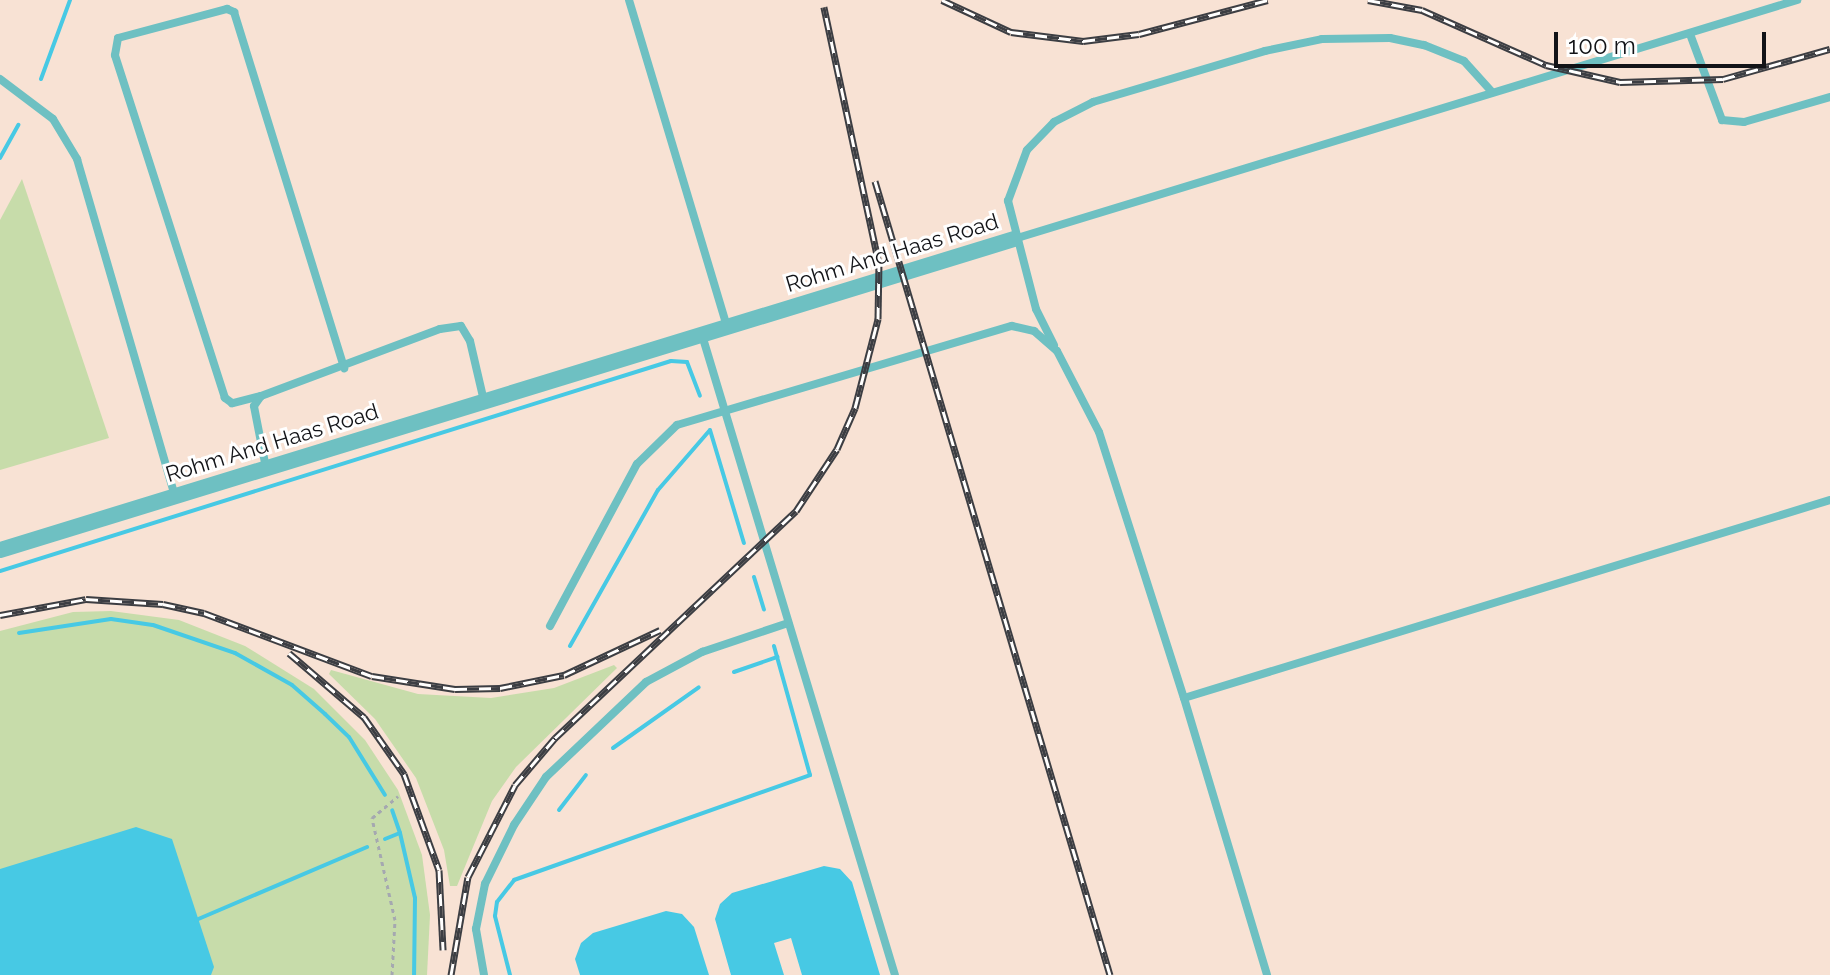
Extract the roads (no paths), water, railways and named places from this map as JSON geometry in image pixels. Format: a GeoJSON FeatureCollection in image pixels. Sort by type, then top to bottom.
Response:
{"type":"FeatureCollection","features":[{"type":"Feature","properties":{"kind":"street","name":"Rohm And Haas Road"},"geometry":{"type":"LineString","coordinates":[[0,550],[1014,239]]}},
{"type":"Feature","properties":{"kind":"lane"},"geometry":{"type":"LineString","coordinates":[[629,0],[727,327]]}},
{"type":"Feature","properties":{"kind":"lane","name":"Rohm And Haas Road"},"geometry":{"type":"LineString","coordinates":[[1014,239],[1797,0]]}},
{"type":"Feature","properties":{"kind":"lane"},"geometry":{"type":"LineString","coordinates":[[344,368],[234,12],[227,9],[118,38],[114,45],[225,398],[232,403],[261,396],[344,368],[440,329],[461,326],[470,341],[484,401]]}},
{"type":"Feature","properties":{"kind":"lane"},"geometry":{"type":"LineString","coordinates":[[1690,34],[1713,107],[1729,123],[1830,97]]}},
{"type":"Feature","properties":{"kind":"lane"},"geometry":{"type":"LineString","coordinates":[[1267,975],[1184,698],[1099,432],[1036,309],[1014,239],[1008,201],[1027,150],[1054,122],[1093,102],[1292,44],[1390,38],[1444,51],[1464,61],[1492,92]]}},
{"type":"Feature","properties":{"kind":"lane"},"geometry":{"type":"LineString","coordinates":[[0,79],[53,119],[77,159],[175,496]]}},
{"type":"Feature","properties":{"kind":"lane"},"geometry":{"type":"LineString","coordinates":[[550,626],[647,451],[677,425],[1012,326],[1034,331],[1057,351]]}},
{"type":"Feature","properties":{"kind":"lane"},"geometry":{"type":"LineString","coordinates":[[702,335],[895,975]]}},
{"type":"Feature","properties":{"kind":"lane"},"geometry":{"type":"LineString","coordinates":[[261,396],[254,406],[266,469]]}},
{"type":"Feature","properties":{"kind":"lane"},"geometry":{"type":"LineString","coordinates":[[1184,698],[1830,500]]}},
{"type":"Feature","properties":{"kind":"lane"},"geometry":{"type":"LineString","coordinates":[[484,975],[476,929],[485,884],[514,825],[546,777],[646,682],[702,652],[788,623]]}},
{"type":"Feature","properties":{"kind":"water"},"geometry":{"type":"Polygon","coordinates":[[[136,827],[172,839],[214,967],[211,975],[0,975],[0,869],[136,827]]]}},
{"type":"Feature","properties":{"kind":"water"},"geometry":{"type":"Polygon","coordinates":[[[824,866],[840,869],[852,882],[880,975],[802,975],[791,938],[774,943],[784,975],[731,975],[715,919],[720,904],[732,893],[824,866]]]}},
{"type":"Feature","properties":{"kind":"water"},"geometry":{"type":"Polygon","coordinates":[[[666,911],[682,914],[694,927],[709,975],[580,975],[575,959],[581,943],[593,933],[666,911]]]}},
{"type":"Feature","properties":{"kind":"waterway"},"geometry":{"type":"LineString","coordinates":[[41,79],[70,0]]}},
{"type":"Feature","properties":{"kind":"waterway"},"geometry":{"type":"LineString","coordinates":[[0,158],[18,125]]}},
{"type":"Feature","properties":{"kind":"waterway"},"geometry":{"type":"LineString","coordinates":[[0,571],[671,361],[687,362],[700,396]]}},
{"type":"Feature","properties":{"kind":"waterway"},"geometry":{"type":"LineString","coordinates":[[570,646],[658,490],[710,430],[744,543]]}},
{"type":"Feature","properties":{"kind":"waterway"},"geometry":{"type":"LineString","coordinates":[[754,577],[764,610]]}},
{"type":"Feature","properties":{"kind":"waterway"},"geometry":{"type":"LineString","coordinates":[[19,633],[111,619],[153,625],[235,653],[292,685],[325,714],[349,737],[385,795]]}},
{"type":"Feature","properties":{"kind":"waterway"},"geometry":{"type":"LineString","coordinates":[[510,975],[495,916],[497,902],[514,880],[810,775],[774,646]]}},
{"type":"Feature","properties":{"kind":"waterway"},"geometry":{"type":"LineString","coordinates":[[734,672],[777,657]]}},
{"type":"Feature","properties":{"kind":"waterway"},"geometry":{"type":"LineString","coordinates":[[613,748],[699,687]]}},
{"type":"Feature","properties":{"kind":"waterway"},"geometry":{"type":"LineString","coordinates":[[559,810],[586,775]]}},
{"type":"Feature","properties":{"kind":"waterway"},"geometry":{"type":"LineString","coordinates":[[385,839],[400,833],[392,810]]}},
{"type":"Feature","properties":{"kind":"waterway"},"geometry":{"type":"LineString","coordinates":[[400,833],[415,898],[414,975]]}},
{"type":"Feature","properties":{"kind":"waterway"},"geometry":{"type":"LineString","coordinates":[[196,920],[367,847]]}},
{"type":"Feature","properties":{"kind":"railway"},"geometry":{"type":"LineString","coordinates":[[942,0],[1011,32],[1083,41],[1139,34],[1268,0]]}},
{"type":"Feature","properties":{"kind":"railway"},"geometry":{"type":"LineString","coordinates":[[1368,0],[1422,10],[1546,65],[1620,82],[1723,79],[1830,49]]}},
{"type":"Feature","properties":{"kind":"railway"},"geometry":{"type":"LineString","coordinates":[[451,975],[468,877],[515,785],[555,738],[796,511],[837,449],[855,408],[878,319],[879,264],[824,7]]}},
{"type":"Feature","properties":{"kind":"railway"},"geometry":{"type":"LineString","coordinates":[[875,181],[1110,975]]}},
{"type":"Feature","properties":{"kind":"railway"},"geometry":{"type":"LineString","coordinates":[[0,615],[86,599],[163,604],[204,613],[372,676],[455,689],[500,688],[564,675],[660,630]]}},
{"type":"Feature","properties":{"kind":"railway"},"geometry":{"type":"LineString","coordinates":[[289,653],[364,717],[404,774],[439,870],[443,950]]}}]}
